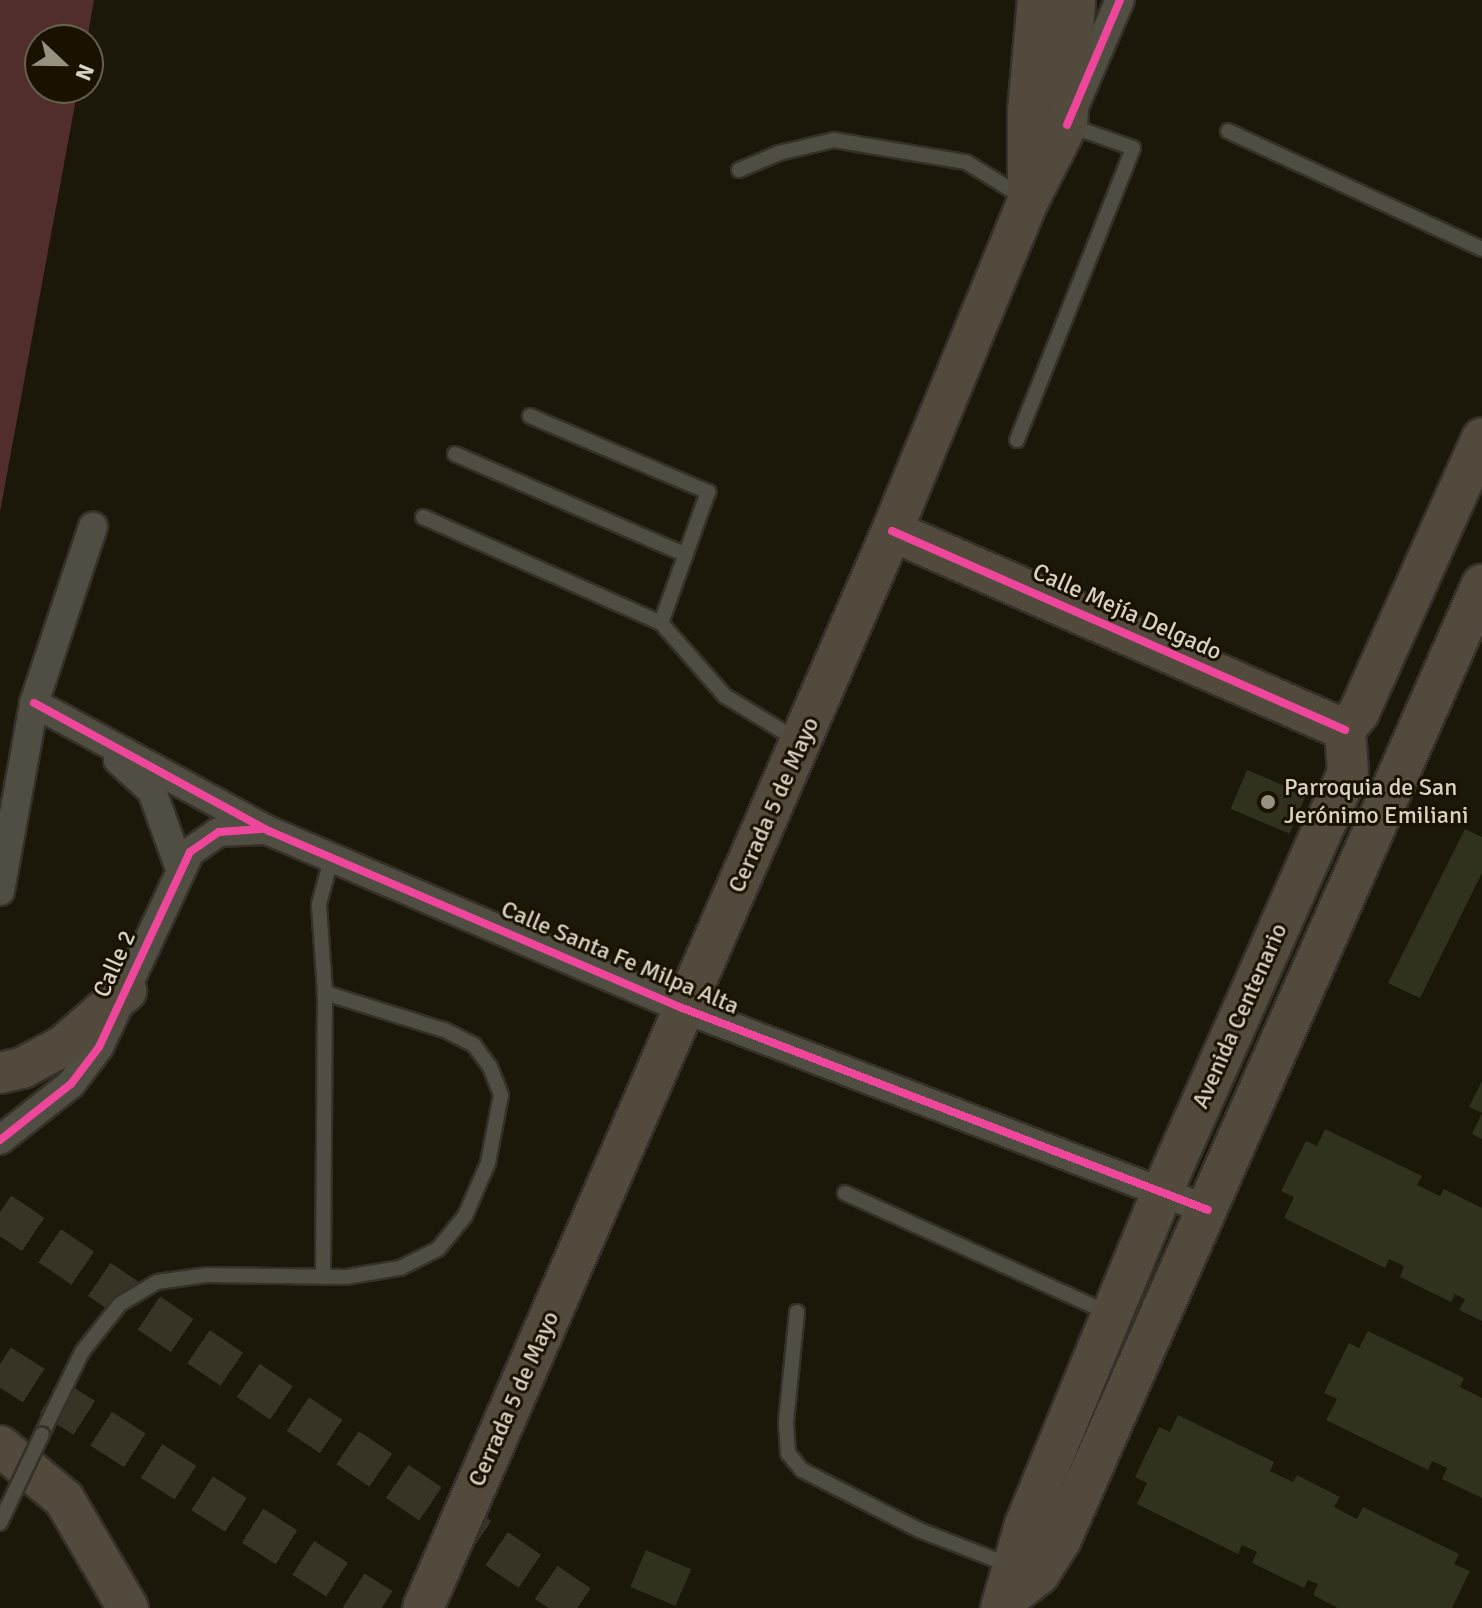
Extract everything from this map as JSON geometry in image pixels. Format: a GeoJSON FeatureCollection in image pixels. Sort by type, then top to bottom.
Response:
{"type":"FeatureCollection","features":[{"type":"Feature","properties":{"kind":"main road"},"geometry":{"type":"LineString","coordinates":[[1028,201],[1028,111],[1038,0]]}},
{"type":"Feature","properties":{"kind":"main road"},"geometry":{"type":"LineString","coordinates":[[1067,125],[1075,0]]}},
{"type":"Feature","properties":{"kind":"main road","name":"Cerrada 5 de Mayo"},"geometry":{"type":"LineString","coordinates":[[423,1608],[892,531],[1028,201],[1067,125]]}},
{"type":"Feature","properties":{"kind":"main road"},"geometry":{"type":"LineString","coordinates":[[1345,730],[1359,712],[1482,438]]}},
{"type":"Feature","properties":{"kind":"main road","name":"Calle Mejía Delgado"},"geometry":{"type":"LineString","coordinates":[[892,531],[1345,730]]}},
{"type":"Feature","properties":{"kind":"main road","name":"Avenida Centenario"},"geometry":{"type":"LineString","coordinates":[[1013,1587],[1061,1539],[1482,585]]}},
{"type":"Feature","properties":{"kind":"main road","name":"Avenida Centenario"},"geometry":{"type":"LineString","coordinates":[[1013,1587],[1112,1315],[1162,1192],[1348,772],[1345,730]]}},
{"type":"Feature","properties":{"kind":"main road"},"geometry":{"type":"LineString","coordinates":[[0,1073],[22,1068],[63,1046],[126,991]]}},
{"type":"Feature","properties":{"kind":"main road"},"geometry":{"type":"LineString","coordinates":[[0,1446],[64,1499],[128,1608]]}},
{"type":"Feature","properties":{"kind":"street","name":"Cerrada 5 de Mayo"},"geometry":{"type":"LineString","coordinates":[[1067,125],[1120,0]]}},
{"type":"Feature","properties":{"kind":"street"},"geometry":{"type":"LineString","coordinates":[[0,891],[34,703],[93,527]]}},
{"type":"Feature","properties":{"kind":"street","name":"Calle Santa Fe Milpa Alta"},"geometry":{"type":"LineString","coordinates":[[34,703],[72,720],[269,831],[685,1009],[1208,1210]]}},
{"type":"Feature","properties":{"kind":"street"},"geometry":{"type":"LineString","coordinates":[[72,720],[152,791],[179,866]]}},
{"type":"Feature","properties":{"kind":"street","name":"Calle 2"},"geometry":{"type":"LineString","coordinates":[[0,1140],[54,1098],[85,1067],[126,991],[179,866],[219,832],[235,827],[269,831]]}},
{"type":"Feature","properties":{"kind":"lane"},"geometry":{"type":"LineString","coordinates":[[1017,440],[1133,148],[1067,125]]}},
{"type":"Feature","properties":{"kind":"lane"},"geometry":{"type":"LineString","coordinates":[[1228,131],[1482,249]]}},
{"type":"Feature","properties":{"kind":"lane"},"geometry":{"type":"LineString","coordinates":[[739,170],[779,153],[834,140],[966,162],[1028,201]]}},
{"type":"Feature","properties":{"kind":"lane"},"geometry":{"type":"LineString","coordinates":[[530,416],[708,492],[661,623]]}},
{"type":"Feature","properties":{"kind":"lane"},"geometry":{"type":"LineString","coordinates":[[455,454],[686,555]]}},
{"type":"Feature","properties":{"kind":"lane"},"geometry":{"type":"LineString","coordinates":[[423,517],[661,623],[725,696],[801,742]]}},
{"type":"Feature","properties":{"kind":"lane"},"geometry":{"type":"LineString","coordinates":[[323,1277],[325,993],[319,904],[333,856]]}},
{"type":"Feature","properties":{"kind":"lane"},"geometry":{"type":"LineString","coordinates":[[0,1523],[82,1352],[120,1304],[157,1282],[207,1275],[323,1277],[400,1268],[438,1249],[465,1216],[488,1163],[501,1095],[490,1067],[474,1045],[444,1030],[325,993]]}},
{"type":"Feature","properties":{"kind":"lane"},"geometry":{"type":"LineString","coordinates":[[845,1193],[1112,1315]]}},
{"type":"Feature","properties":{"kind":"lane"},"geometry":{"type":"LineString","coordinates":[[797,1312],[786,1423],[788,1453],[802,1470],[919,1530],[1013,1587]]}},
{"type":"Feature","properties":{"kind":"shaded area"},"geometry":{"type":"Polygon","coordinates":[[[0,0],[94,0],[90,24],[24,24],[24,104],[75,104],[0,512],[0,0]]]}},
{"type":"Feature","properties":{"kind":"building","name":"Parroquia de San Jerónimo Emiliani"},"geometry":{"type":"Polygon","coordinates":[[[1247,770],[1306,795],[1290,834],[1231,809],[1247,770]]]}},
{"type":"Feature","properties":{"kind":"building"},"geometry":{"type":"Polygon","coordinates":[[[1465,829],[1482,837],[1482,873],[1420,998],[1388,983],[1465,829]]]}},
{"type":"Feature","properties":{"kind":"building"},"geometry":{"type":"Polygon","coordinates":[[[1482,1081],[1482,1113],[1469,1107],[1482,1081]]]}},
{"type":"Feature","properties":{"kind":"building"},"geometry":{"type":"Polygon","coordinates":[[[1482,1113],[1482,1139],[1472,1134],[1482,1113]]]}},
{"type":"Feature","properties":{"kind":"building"},"geometry":{"type":"Polygon","coordinates":[[[1325,1129],[1422,1176],[1417,1185],[1440,1196],[1444,1189],[1482,1208],[1482,1321],[1459,1310],[1465,1299],[1455,1294],[1451,1302],[1400,1277],[1404,1266],[1389,1259],[1385,1268],[1284,1218],[1294,1197],[1281,1191],[1306,1141],[1317,1146],[1325,1129]]]}},
{"type":"Feature","properties":{"kind":"building"},"geometry":{"type":"Polygon","coordinates":[[[1368,1331],[1464,1378],[1460,1387],[1482,1398],[1482,1498],[1442,1479],[1447,1468],[1432,1461],[1428,1470],[1326,1420],[1337,1399],[1324,1393],[1349,1343],[1359,1348],[1368,1331]]]}},
{"type":"Feature","properties":{"kind":"building"},"geometry":{"type":"Polygon","coordinates":[[[1178,1415],[1274,1462],[1270,1471],[1293,1482],[1297,1475],[1340,1497],[1334,1507],[1357,1519],[1363,1507],[1459,1554],[1454,1564],[1470,1571],[1452,1608],[1338,1608],[1313,1595],[1318,1584],[1308,1580],[1304,1588],[1252,1563],[1257,1552],[1242,1545],[1238,1554],[1137,1504],[1147,1483],[1135,1477],[1159,1427],[1170,1432],[1178,1415]]]}},
{"type":"Feature","properties":{"kind":"building"},"geometry":{"type":"Polygon","coordinates":[[[646,1550],[691,1569],[675,1606],[630,1587],[646,1550]]]}},
{"type":"Feature","properties":{"kind":"tunnel"},"geometry":{"type":"LineString","coordinates":[[0,1212],[584,1608]]}},
{"type":"Feature","properties":{"kind":"tunnel"},"geometry":{"type":"LineString","coordinates":[[0,1364],[382,1608]]}},
{"type":"Feature","properties":{"kind":"cycle path"},"geometry":{"type":"LineString","coordinates":[[1067,125],[1120,0]]}},
{"type":"Feature","properties":{"kind":"cycle path"},"geometry":{"type":"LineString","coordinates":[[892,531],[1345,730]]}},
{"type":"Feature","properties":{"kind":"cycle path"},"geometry":{"type":"LineString","coordinates":[[34,703],[269,831],[685,1009],[1208,1210]]}},
{"type":"Feature","properties":{"kind":"cycle path"},"geometry":{"type":"LineString","coordinates":[[0,1140],[71,1084],[99,1047],[190,852],[219,832],[261,829]]}},
{"type":"Feature","properties":{"kind":"place","name":"Parroquia de San Jerónimo Emiliani"},"geometry":{"type":"Point","coordinates":[1268,802]}}]}
